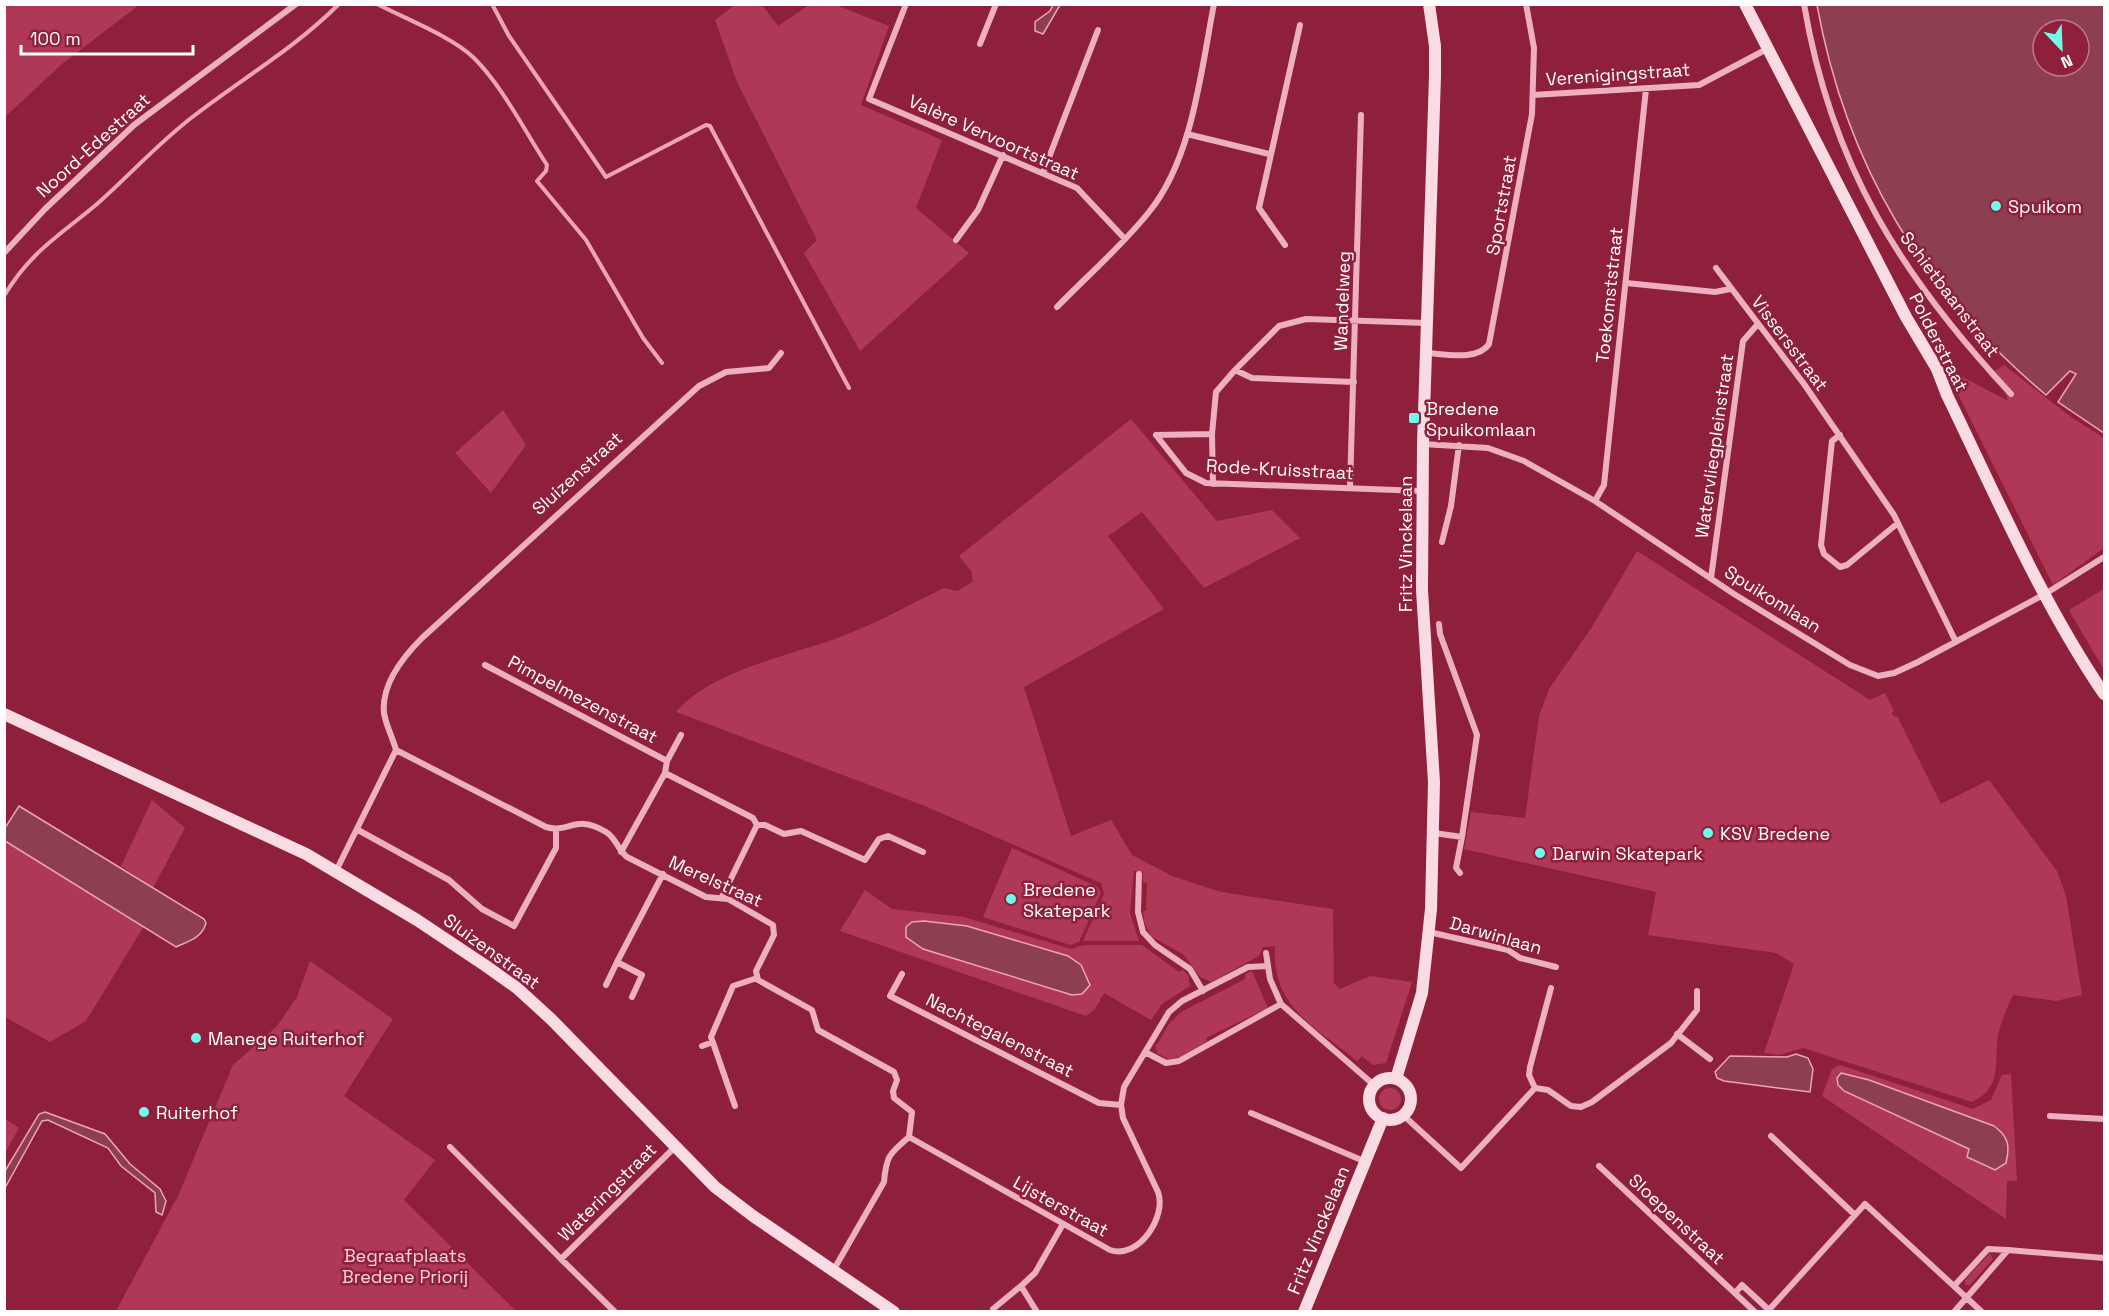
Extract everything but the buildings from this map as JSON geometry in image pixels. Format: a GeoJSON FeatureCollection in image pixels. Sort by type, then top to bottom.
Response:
{"type":"FeatureCollection","features":[{"type":"Feature","properties":{"kind":"street","name":"Noord-Edestraat"},"geometry":{"type":"LineString","coordinates":[[4,253],[14,239],[134,125],[296,4]]}},
{"type":"Feature","properties":{"kind":"street","name":"Valère Vervoortstraat"},"geometry":{"type":"LineString","coordinates":[[906,4],[868,99],[1077,188],[1124,238]]}},
{"type":"Feature","properties":{"kind":"street"},"geometry":{"type":"LineString","coordinates":[[980,44],[996,4]]}},
{"type":"Feature","properties":{"kind":"street"},"geometry":{"type":"LineString","coordinates":[[1057,307],[1150,211],[1168,179],[1187,134],[1214,4]]}},
{"type":"Feature","properties":{"kind":"street","name":"Fritz Vinckelaan"},"geometry":{"type":"LineString","coordinates":[[1396,1079],[1422,993],[1434,833],[1432,729],[1423,635],[1422,491],[1435,56],[1429,4]]}},
{"type":"Feature","properties":{"kind":"street","name":"Sportstraat"},"geometry":{"type":"LineString","coordinates":[[1426,353],[1474,354],[1482,351],[1489,344],[1522,173],[1533,95],[1534,48],[1526,4]]}},
{"type":"Feature","properties":{"kind":"street","name":"Polderstraat"},"geometry":{"type":"LineString","coordinates":[[1745,4],[1906,317],[1937,369],[1947,395],[2045,594],[2076,652],[2104,694]]}},
{"type":"Feature","properties":{"kind":"street","name":"Schietbaanstraat"},"geometry":{"type":"LineString","coordinates":[[1804,4],[1815,62],[1833,124],[1881,227],[1932,300],[2011,394]]}},
{"type":"Feature","properties":{"kind":"street"},"geometry":{"type":"LineString","coordinates":[[1285,244],[1259,208],[1269,154],[1300,25]]}},
{"type":"Feature","properties":{"kind":"street"},"geometry":{"type":"LineString","coordinates":[[1043,173],[1098,30]]}},
{"type":"Feature","properties":{"kind":"street","name":"Verenigingstraat"},"geometry":{"type":"LineString","coordinates":[[1533,95],[1699,85],[1767,49]]}},
{"type":"Feature","properties":{"kind":"street","name":"Toekomststraat"},"geometry":{"type":"LineString","coordinates":[[1595,501],[1604,485],[1646,88]]}},
{"type":"Feature","properties":{"kind":"street","name":"Wandelweg"},"geometry":{"type":"LineString","coordinates":[[1350,487],[1361,115]]}},
{"type":"Feature","properties":{"kind":"street"},"geometry":{"type":"LineString","coordinates":[[1187,134],[1269,154]]}},
{"type":"Feature","properties":{"kind":"street"},"geometry":{"type":"LineString","coordinates":[[957,240],[978,210],[1003,155]]}},
{"type":"Feature","properties":{"kind":"street","name":"Vissersstraat"},"geometry":{"type":"LineString","coordinates":[[1716,268],[1840,435],[1898,523],[1956,642]]}},
{"type":"Feature","properties":{"kind":"street"},"geometry":{"type":"LineString","coordinates":[[1626,283],[1715,292],[1730,289]]}},
{"type":"Feature","properties":{"kind":"street"},"geometry":{"type":"LineString","coordinates":[[1213,484],[1212,434],[1216,392],[1282,324],[1306,319],[1427,323]]}},
{"type":"Feature","properties":{"kind":"street","name":"Watervliegpleinstraat"},"geometry":{"type":"LineString","coordinates":[[1711,578],[1743,341],[1757,325]]}},
{"type":"Feature","properties":{"kind":"street","name":"Sluizenstraat"},"geometry":{"type":"LineString","coordinates":[[396,750],[384,712],[386,698],[397,666],[422,638],[699,386],[726,372],[769,368],[781,353]]}},
{"type":"Feature","properties":{"kind":"street"},"geometry":{"type":"LineString","coordinates":[[1235,370],[1252,378],[1354,382]]}},
{"type":"Feature","properties":{"kind":"street","name":"Rode-Kruisstraat"},"geometry":{"type":"LineString","coordinates":[[1212,434],[1156,435],[1186,473],[1201,482],[1422,491]]}},
{"type":"Feature","properties":{"kind":"street"},"geometry":{"type":"LineString","coordinates":[[1840,435],[1832,441],[1821,545],[1824,554],[1840,567],[1847,565],[1898,523]]}},
{"type":"Feature","properties":{"kind":"street","name":"Spuikomlaan"},"geometry":{"type":"LineString","coordinates":[[1423,444],[1488,448],[1516,457],[1595,501],[1711,578],[1871,675],[1894,673],[1956,642],[2045,594],[2104,557]]}},
{"type":"Feature","properties":{"kind":"street"},"geometry":{"type":"LineString","coordinates":[[1442,542],[1451,506],[1459,445]]}},
{"type":"Feature","properties":{"kind":"street"},"geometry":{"type":"LineString","coordinates":[[1439,624],[1440,634],[1477,735],[1456,868],[1460,873]]}},
{"type":"Feature","properties":{"kind":"street"},"geometry":{"type":"LineString","coordinates":[[1423,635],[1440,634]]}},
{"type":"Feature","properties":{"kind":"street","name":"Pimpelmezenstraat"},"geometry":{"type":"LineString","coordinates":[[485,665],[667,760]]}},
{"type":"Feature","properties":{"kind":"street","name":"Sluizenstraat"},"geometry":{"type":"LineString","coordinates":[[4,714],[306,854],[417,920],[517,988],[732,1201],[894,1311]]}},
{"type":"Feature","properties":{"kind":"street"},"geometry":{"type":"LineString","coordinates":[[621,852],[665,773],[667,760],[681,735]]}},
{"type":"Feature","properties":{"kind":"street"},"geometry":{"type":"LineString","coordinates":[[336,871],[396,750],[538,824],[556,829],[556,848],[514,926],[482,909],[449,880],[358,830]]}},
{"type":"Feature","properties":{"kind":"street"},"geometry":{"type":"LineString","coordinates":[[665,773],[753,818],[757,825]]}},
{"type":"Feature","properties":{"kind":"street","name":"Merelstraat"},"geometry":{"type":"LineString","coordinates":[[556,829],[588,822],[612,836],[621,852],[706,897],[722,897],[767,920],[774,928],[774,935],[756,971],[757,978]]}},
{"type":"Feature","properties":{"kind":"street"},"geometry":{"type":"LineString","coordinates":[[757,825],[765,825],[784,834],[801,831],[865,860],[879,839],[888,836],[923,852]]}},
{"type":"Feature","properties":{"kind":"street"},"geometry":{"type":"LineString","coordinates":[[722,897],[757,825]]}},
{"type":"Feature","properties":{"kind":"street"},"geometry":{"type":"LineString","coordinates":[[1434,833],[1462,837]]}},
{"type":"Feature","properties":{"kind":"street"},"geometry":{"type":"LineString","coordinates":[[606,985],[663,874]]}},
{"type":"Feature","properties":{"kind":"street"},"geometry":{"type":"LineString","coordinates":[[1139,874],[1138,916],[1145,934],[1156,946],[1189,967],[1203,990]]}},
{"type":"Feature","properties":{"kind":"street","name":"Darwinlaan"},"geometry":{"type":"LineString","coordinates":[[1428,932],[1508,950],[1521,958],[1556,967]]}},
{"type":"Feature","properties":{"kind":"street"},"geometry":{"type":"LineString","coordinates":[[1266,953],[1272,985],[1281,1004],[1374,1085]]}},
{"type":"Feature","properties":{"kind":"street"},"geometry":{"type":"LineString","coordinates":[[617,962],[642,975],[632,997]]}},
{"type":"Feature","properties":{"kind":"street"},"geometry":{"type":"LineString","coordinates":[[1121,1105],[1124,1087],[1169,1012],[1180,1002],[1248,967],[1268,966]]}},
{"type":"Feature","properties":{"kind":"street","name":"Nachtegalenstraat"},"geometry":{"type":"LineString","coordinates":[[902,974],[890,996],[1099,1103],[1121,1105]]}},
{"type":"Feature","properties":{"kind":"street"},"geometry":{"type":"LineString","coordinates":[[735,1106],[713,1042],[712,1030],[733,986],[757,978],[812,1010],[818,1030],[894,1072],[897,1080],[893,1091],[894,1098],[912,1112],[909,1137],[898,1144],[890,1156],[885,1167],[884,1182],[832,1271]]}},
{"type":"Feature","properties":{"kind":"street"},"geometry":{"type":"LineString","coordinates":[[1551,988],[1530,1067],[1530,1081],[1535,1088],[1548,1090],[1571,1106],[1581,1107],[1620,1082],[1677,1034],[1697,1010],[1696,991]]}},
{"type":"Feature","properties":{"kind":"street"},"geometry":{"type":"LineString","coordinates":[[1145,1052],[1166,1063],[1179,1061],[1281,1004]]}},
{"type":"Feature","properties":{"kind":"street"},"geometry":{"type":"LineString","coordinates":[[1677,1034],[1710,1059]]}},
{"type":"Feature","properties":{"kind":"street"},"geometry":{"type":"LineString","coordinates":[[702,1046],[713,1042]]}},
{"type":"Feature","properties":{"kind":"street"},"geometry":{"type":"LineString","coordinates":[[1384,1079],[1396,1079],[1405,1085],[1410,1095],[1409,1105],[1403,1115],[1394,1119],[1383,1118],[1374,1113],[1369,1104],[1369,1094],[1374,1085],[1384,1079]]}},
{"type":"Feature","properties":{"kind":"street"},"geometry":{"type":"LineString","coordinates":[[1403,1115],[1461,1168],[1535,1088]]}},
{"type":"Feature","properties":{"kind":"street","name":"Lijsterstraat"},"geometry":{"type":"LineString","coordinates":[[909,1137],[1110,1250],[1123,1253],[1140,1244],[1158,1212],[1159,1194],[1124,1122],[1121,1105]]}},
{"type":"Feature","properties":{"kind":"street","name":"Fritz Vinckelaan"},"geometry":{"type":"LineString","coordinates":[[1251,1113],[1366,1162]]}},
{"type":"Feature","properties":{"kind":"street"},"geometry":{"type":"LineString","coordinates":[[2049,1116],[2104,1119]]}},
{"type":"Feature","properties":{"kind":"street","name":"Fritz Vinckelaan"},"geometry":{"type":"LineString","coordinates":[[1304,1311],[1383,1118]]}},
{"type":"Feature","properties":{"kind":"street"},"geometry":{"type":"LineString","coordinates":[[1771,1136],[1855,1215]]}},
{"type":"Feature","properties":{"kind":"street","name":"Wateringstraat"},"geometry":{"type":"LineString","coordinates":[[450,1147],[615,1311]]}},
{"type":"Feature","properties":{"kind":"street","name":"Wateringstraat"},"geometry":{"type":"LineString","coordinates":[[561,1259],[675,1147]]}},
{"type":"Feature","properties":{"kind":"street","name":"Sloepenstraat"},"geometry":{"type":"LineString","coordinates":[[1599,1166],[1755,1311]]}},
{"type":"Feature","properties":{"kind":"street"},"geometry":{"type":"LineString","coordinates":[[1768,1311],[1865,1204],[1982,1311]]}},
{"type":"Feature","properties":{"kind":"street"},"geometry":{"type":"LineString","coordinates":[[993,1308],[1035,1274],[1063,1224]]}},
{"type":"Feature","properties":{"kind":"street"},"geometry":{"type":"LineString","coordinates":[[1954,1286],[1988,1249],[2104,1258]]}},
{"type":"Feature","properties":{"kind":"street"},"geometry":{"type":"LineString","coordinates":[[1954,1311],[2008,1250]]}},
{"type":"Feature","properties":{"kind":"street","name":"Sloepenstraat"},"geometry":{"type":"LineString","coordinates":[[1735,1293],[1742,1285],[1768,1311]]}},
{"type":"Feature","properties":{"kind":"street"},"geometry":{"type":"LineString","coordinates":[[1021,1286],[1037,1311]]}},
{"type":"Feature","properties":{"kind":"green space"},"geometry":{"type":"Polygon","coordinates":[[[5,4],[139,5],[62,64],[5,117],[5,4]]]}},
{"type":"Feature","properties":{"kind":"green space"},"geometry":{"type":"Polygon","coordinates":[[[833,4],[889,26],[861,105],[942,140],[916,208],[969,253],[860,351],[804,253],[817,240],[737,82],[715,20],[735,5],[762,5],[778,26],[809,5],[833,4]]]}},
{"type":"Feature","properties":{"kind":"green space"},"geometry":{"type":"Polygon","coordinates":[[[2004,365],[2071,417],[2104,438],[2104,548],[2053,585],[1951,380],[1959,375],[2008,401],[2005,392],[1989,375],[2004,365]]]}},
{"type":"Feature","properties":{"kind":"green space"},"geometry":{"type":"Polygon","coordinates":[[[503,410],[526,445],[491,493],[455,453],[503,410]]]}},
{"type":"Feature","properties":{"kind":"green space"},"geometry":{"type":"Polygon","coordinates":[[[1131,419],[1217,521],[1272,510],[1300,538],[1204,588],[1142,512],[1108,536],[1164,609],[1024,687],[1071,836],[1111,820],[1132,855],[1172,876],[1221,892],[1333,909],[1334,983],[1340,989],[1370,976],[1412,982],[1386,1063],[1373,1065],[1362,1056],[1357,1061],[1299,1014],[1280,985],[1275,946],[1263,947],[1259,956],[1211,982],[1200,977],[1184,955],[1151,936],[1144,922],[1143,911],[1146,911],[1147,883],[1143,882],[1143,872],[1134,871],[1130,913],[1139,941],[1083,941],[1104,894],[1101,883],[925,806],[676,712],[691,697],[730,675],[853,632],[944,588],[958,591],[973,581],[971,571],[959,556],[1131,419]]]}},
{"type":"Feature","properties":{"kind":"green space"},"geometry":{"type":"Polygon","coordinates":[[[1637,551],[1870,700],[1885,693],[1894,711],[1892,713],[1894,717],[1897,716],[1941,804],[1989,780],[2057,871],[2066,896],[2082,995],[2056,1001],[2013,995],[1999,1031],[1994,1080],[1983,1095],[1972,1102],[1803,1048],[1779,1055],[1764,1053],[1794,964],[1776,953],[1648,935],[1656,892],[1464,849],[1471,812],[1525,818],[1539,716],[1549,689],[1592,627],[1637,551]]]}},
{"type":"Feature","properties":{"kind":"green space"},"geometry":{"type":"Polygon","coordinates":[[[2104,589],[2104,670],[2069,610],[2104,589]]]}},
{"type":"Feature","properties":{"kind":"green space"},"geometry":{"type":"Polygon","coordinates":[[[152,800],[185,828],[153,888],[121,866],[152,800]]]}},
{"type":"Feature","properties":{"kind":"green space"},"geometry":{"type":"Polygon","coordinates":[[[4,841],[144,926],[86,1021],[50,1042],[5,1017],[4,841]]]}},
{"type":"Feature","properties":{"kind":"green space"},"geometry":{"type":"Polygon","coordinates":[[[1012,848],[1098,887],[1101,893],[1079,942],[1070,945],[983,917],[1012,848]]]}},
{"type":"Feature","properties":{"kind":"green space"},"geometry":{"type":"Polygon","coordinates":[[[865,890],[892,909],[964,917],[1071,949],[1084,945],[1142,945],[1179,972],[1183,970],[1188,975],[1190,986],[1162,1004],[1151,1020],[1104,993],[1095,1009],[1086,1016],[840,931],[865,890]]]}},
{"type":"Feature","properties":{"kind":"green space","name":"Begraafplaats Bredene Priorij"},"geometry":{"type":"Polygon","coordinates":[[[310,961],[393,1019],[344,1096],[435,1160],[404,1200],[516,1311],[116,1311],[178,1196],[233,1065],[277,1026],[297,997],[310,961]]]}},
{"type":"Feature","properties":{"kind":"green space"},"geometry":{"type":"Polygon","coordinates":[[[1252,971],[1268,1008],[1206,1038],[1207,1041],[1180,1057],[1168,1059],[1157,1053],[1155,1044],[1157,1045],[1169,1024],[1181,1012],[1245,979],[1245,974],[1252,971]]]}},
{"type":"Feature","properties":{"kind":"green space"},"geometry":{"type":"Polygon","coordinates":[[[1840,1065],[1973,1109],[1991,1100],[2002,1075],[2011,1074],[2017,1181],[2007,1181],[2006,1219],[1822,1096],[1832,1069],[1840,1065]],[[1869,1080],[1844,1091],[1970,1149],[1967,1157],[1988,1168],[2006,1163],[2008,1141],[1956,1112],[1869,1080]]]}},
{"type":"Feature","properties":{"kind":"green space"},"geometry":{"type":"Polygon","coordinates":[[[1390,1088],[1398,1091],[1401,1099],[1398,1107],[1390,1110],[1382,1107],[1379,1099],[1382,1091],[1390,1088]]]}},
{"type":"Feature","properties":{"kind":"green space"},"geometry":{"type":"Polygon","coordinates":[[[5,1119],[19,1128],[5,1153],[5,1119]]]}},
{"type":"Feature","properties":{"kind":"green space"},"geometry":{"type":"Polygon","coordinates":[[[1990,1253],[1993,1259],[1970,1285],[1965,1285],[1965,1280],[1990,1253]]]}},
{"type":"Feature","properties":{"kind":"shaded area"},"geometry":{"type":"Polygon","coordinates":[[[1053,5],[1060,5],[1043,34],[1035,31],[1035,22],[1050,11],[1053,5]]]}},
{"type":"Feature","properties":{"kind":"shaded area","name":"Spuikom"},"geometry":{"type":"Polygon","coordinates":[[[1817,5],[2104,5],[2104,433],[2058,402],[2076,374],[2070,371],[2046,395],[2002,355],[1962,313],[1927,268],[1896,221],[1870,171],[1848,119],[1830,63],[1817,5]]]}},
{"type":"Feature","properties":{"kind":"shaded area"},"geometry":{"type":"Polygon","coordinates":[[[19,806],[204,919],[206,923],[204,928],[194,938],[176,947],[5,841],[5,828],[19,806]]]}},
{"type":"Feature","properties":{"kind":"shaded area"},"geometry":{"type":"Polygon","coordinates":[[[924,921],[967,926],[1068,956],[1081,965],[1090,985],[1082,994],[1072,995],[923,949],[906,937],[906,927],[912,922],[924,921]]]}},
{"type":"Feature","properties":{"kind":"shaded area"},"geometry":{"type":"Polygon","coordinates":[[[1796,1054],[1808,1058],[1813,1069],[1810,1092],[1724,1081],[1717,1078],[1715,1072],[1730,1056],[1787,1057],[1796,1054]]]}},
{"type":"Feature","properties":{"kind":"shaded area"},"geometry":{"type":"Polygon","coordinates":[[[1841,1073],[1869,1080],[1994,1126],[2003,1134],[2007,1142],[2006,1163],[1995,1170],[1967,1157],[1969,1149],[1844,1091],[1838,1085],[1837,1078],[1841,1073]]]}},
{"type":"Feature","properties":{"kind":"shaded area"},"geometry":{"type":"Polygon","coordinates":[[[45,1112],[105,1134],[130,1164],[160,1189],[166,1201],[162,1215],[156,1212],[155,1193],[121,1166],[108,1148],[48,1120],[42,1121],[5,1188],[5,1171],[39,1114],[45,1112]]]}},
{"type":"Feature","properties":{"kind":"waterway"},"geometry":{"type":"LineString","coordinates":[[4,296],[35,256],[97,204],[169,136],[213,101],[287,49],[339,4]]}},
{"type":"Feature","properties":{"kind":"waterway"},"geometry":{"type":"LineString","coordinates":[[377,4],[454,43],[485,69],[504,95],[547,165],[546,171],[537,181],[586,240],[643,338],[662,363]]}},
{"type":"Feature","properties":{"kind":"waterway"},"geometry":{"type":"LineString","coordinates":[[492,4],[509,36],[606,177],[706,125],[710,126],[849,388]]}},
{"type":"Feature","properties":{"kind":"place","name":"Spuikom"},"geometry":{"type":"Point","coordinates":[1996,206]}},
{"type":"Feature","properties":{"kind":"place","name":"Bredene Spuikomlaan"},"geometry":{"type":"Point","coordinates":[1414,418]}},
{"type":"Feature","properties":{"kind":"place","name":"KSV Bredene"},"geometry":{"type":"Point","coordinates":[1708,833]}},
{"type":"Feature","properties":{"kind":"place","name":"Darwin Skatepark"},"geometry":{"type":"Point","coordinates":[1540,853]}},
{"type":"Feature","properties":{"kind":"place","name":"Bredene Skatepark"},"geometry":{"type":"Point","coordinates":[1011,899]}},
{"type":"Feature","properties":{"kind":"place","name":"Manege Ruiterhof"},"geometry":{"type":"Point","coordinates":[196,1038]}},
{"type":"Feature","properties":{"kind":"place","name":"Ruiterhof"},"geometry":{"type":"Point","coordinates":[144,1112]}}]}
